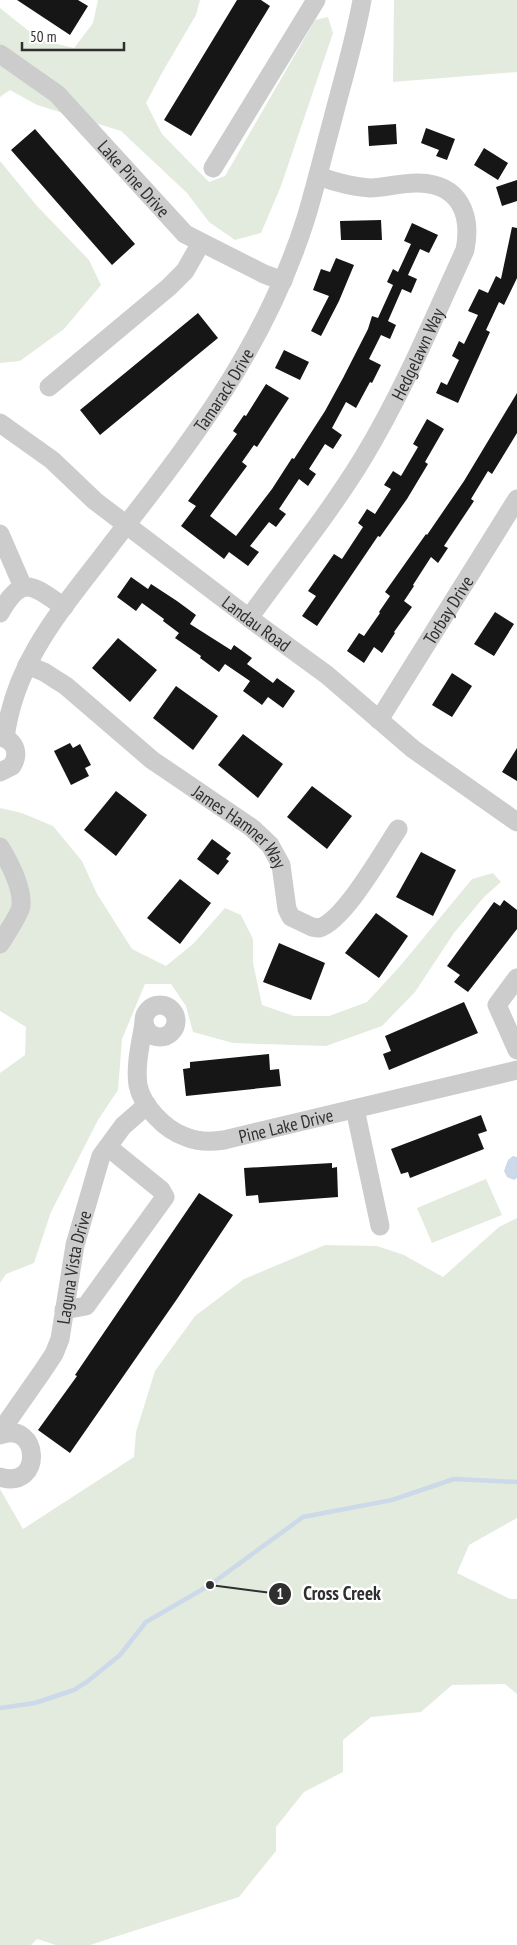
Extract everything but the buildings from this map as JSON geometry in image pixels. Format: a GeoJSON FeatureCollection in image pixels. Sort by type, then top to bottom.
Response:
{"type":"FeatureCollection","features":[{"type":"Feature","properties":{"kind":"street"},"geometry":{"type":"LineString","coordinates":[[213,168],[316,0]]}},
{"type":"Feature","properties":{"kind":"street","name":"Tamarack Drive"},"geometry":{"type":"LineString","coordinates":[[3,738],[15,692],[38,645],[221,395],[266,316],[306,219],[350,54],[362,0]]}},
{"type":"Feature","properties":{"kind":"street","name":"Lake Pine Drive"},"geometry":{"type":"LineString","coordinates":[[0,54],[57,94],[185,234],[264,274],[282,280]]}},
{"type":"Feature","properties":{"kind":"street","name":"Hedgelawn Way"},"geometry":{"type":"LineString","coordinates":[[249,618],[329,510],[363,458],[403,382],[464,250],[468,234],[468,221],[461,205],[449,192],[440,187],[418,183],[372,188],[359,187],[337,183],[318,176]]}},
{"type":"Feature","properties":{"kind":"street"},"geometry":{"type":"LineString","coordinates":[[49,387],[169,287],[185,271],[201,242]]}},
{"type":"Feature","properties":{"kind":"street","name":"Landau Road"},"geometry":{"type":"LineString","coordinates":[[0,423],[52,460],[95,501],[327,675],[413,749],[517,822]]}},
{"type":"Feature","properties":{"kind":"street","name":"Torbay Drive"},"geometry":{"type":"LineString","coordinates":[[379,720],[517,498]]}},
{"type":"Feature","properties":{"kind":"street"},"geometry":{"type":"LineString","coordinates":[[0,534],[23,587]]}},
{"type":"Feature","properties":{"kind":"street"},"geometry":{"type":"LineString","coordinates":[[0,612],[14,591],[23,587],[34,587],[64,607]]}},
{"type":"Feature","properties":{"kind":"street","name":"James Hamner Way"},"geometry":{"type":"LineString","coordinates":[[27,665],[44,672],[66,686],[152,760],[252,828],[270,844],[281,865],[287,909],[291,917],[298,921],[319,928],[332,922],[356,892],[398,829]]}},
{"type":"Feature","properties":{"kind":"street"},"geometry":{"type":"LineString","coordinates":[[0,772],[12,766],[16,756],[14,745],[3,738]]}},
{"type":"Feature","properties":{"kind":"street"},"geometry":{"type":"LineString","coordinates":[[0,846],[11,865],[21,907],[0,944]]}},
{"type":"Feature","properties":{"kind":"street"},"geometry":{"type":"LineString","coordinates":[[515,1041],[497,1005],[517,978]]}},
{"type":"Feature","properties":{"kind":"street","name":"Pine Lake Drive"},"geometry":{"type":"LineString","coordinates":[[144,1023],[138,1085],[147,1105],[156,1117],[172,1130],[185,1137],[209,1142],[517,1070]]}},
{"type":"Feature","properties":{"kind":"street","name":"Laguna Vista Drive"},"geometry":{"type":"LineString","coordinates":[[0,1432],[54,1354],[60,1339],[69,1278],[82,1219],[102,1156],[123,1126],[147,1105]]}},
{"type":"Feature","properties":{"kind":"street"},"geometry":{"type":"LineString","coordinates":[[355,1109],[380,1226]]}},
{"type":"Feature","properties":{"kind":"street"},"geometry":{"type":"LineString","coordinates":[[64,1310],[86,1306],[165,1197],[161,1190],[108,1147]]}},
{"type":"Feature","properties":{"kind":"street"},"geometry":{"type":"LineString","coordinates":[[0,1435],[10,1433],[24,1438],[29,1443],[32,1458],[27,1472],[21,1476],[13,1479],[0,1477]]}},
{"type":"Feature","properties":{"kind":"shaded area"},"geometry":{"type":"Polygon","coordinates":[[[98,0],[200,0],[196,15],[146,103],[162,134],[209,182],[225,176],[315,20],[328,17],[333,33],[281,186],[261,233],[235,240],[209,222],[187,193],[121,131],[37,105],[10,90],[0,97],[0,8],[40,40],[74,48],[93,23],[98,0]]]}},
{"type":"Feature","properties":{"kind":"shaded area"},"geometry":{"type":"Polygon","coordinates":[[[394,0],[517,0],[517,72],[393,82],[394,0]]]}},
{"type":"Feature","properties":{"kind":"shaded area"},"geometry":{"type":"Polygon","coordinates":[[[0,161],[37,206],[89,260],[101,285],[64,329],[20,361],[0,363],[0,161]]]}},
{"type":"Feature","properties":{"kind":"shaded area"},"geometry":{"type":"Polygon","coordinates":[[[0,808],[22,813],[53,826],[82,861],[97,894],[132,949],[166,966],[193,944],[225,908],[241,915],[253,939],[253,963],[262,1005],[294,1016],[329,1016],[367,1002],[401,965],[472,879],[493,873],[501,882],[484,897],[454,933],[415,992],[382,1026],[326,1046],[233,1043],[193,1032],[186,1006],[171,984],[145,984],[122,1039],[118,1090],[98,1120],[51,1212],[34,1263],[6,1274],[0,1283],[0,1073],[25,1055],[26,1027],[0,1011],[0,808]]]}},
{"type":"Feature","properties":{"kind":"shaded area"},"geometry":{"type":"Polygon","coordinates":[[[486,1179],[502,1215],[432,1243],[417,1208],[486,1179]]]}},
{"type":"Feature","properties":{"kind":"shaded area"},"geometry":{"type":"Polygon","coordinates":[[[517,1218],[517,1518],[469,1545],[457,1573],[510,1599],[517,1599],[517,1694],[505,1684],[452,1685],[421,1712],[371,1717],[343,1740],[343,1772],[304,1792],[276,1827],[276,1851],[239,1897],[90,1945],[56,1945],[37,1939],[31,1945],[0,1945],[0,1489],[23,1529],[134,1457],[136,1432],[155,1371],[195,1316],[244,1279],[325,1245],[377,1246],[404,1255],[443,1277],[499,1227],[517,1218]]]}},
{"type":"Feature","properties":{"kind":"water"},"geometry":{"type":"Polygon","coordinates":[[[513,1156],[517,1157],[517,1178],[514,1180],[507,1177],[504,1171],[508,1160],[513,1156]]]}},
{"type":"Feature","properties":{"kind":"waterway"},"geometry":{"type":"LineString","coordinates":[[0,1708],[35,1703],[74,1690],[120,1655],[146,1622],[210,1585],[303,1517],[392,1500],[454,1479],[517,1482]]}},
{"type":"Feature","properties":{"kind":"place","name":"Cross Creek"},"geometry":{"type":"Point","coordinates":[210,1585]}}]}
